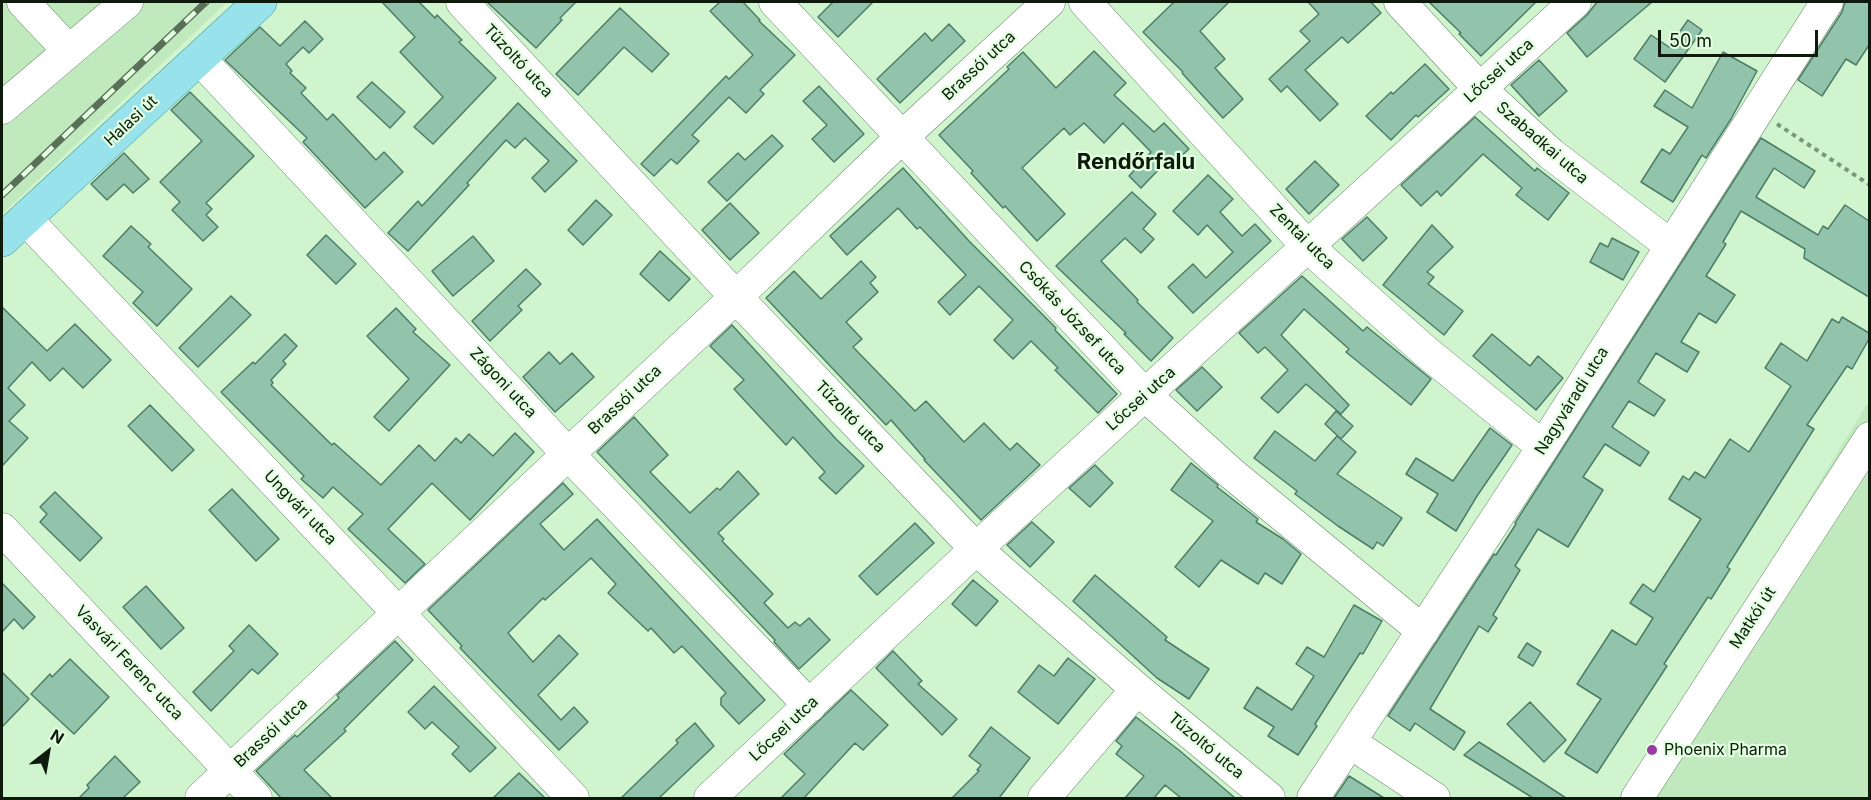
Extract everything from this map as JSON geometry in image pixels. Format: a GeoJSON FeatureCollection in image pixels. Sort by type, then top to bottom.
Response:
{"type":"FeatureCollection","features":[{"type":"Feature","properties":{"kind":"main road","name":"Halasi út"},"geometry":{"type":"LineString","coordinates":[[2,240],[260,2]]}},
{"type":"Feature","properties":{"kind":"street"},"geometry":{"type":"LineString","coordinates":[[23,2],[69,51]]}},
{"type":"Feature","properties":{"kind":"street"},"geometry":{"type":"LineString","coordinates":[[2,108],[127,2]]}},
{"type":"Feature","properties":{"kind":"street","name":"Tűzoltó utca"},"geometry":{"type":"LineString","coordinates":[[462,2],[736,297],[976,549],[1137,689],[1269,798]]}},
{"type":"Feature","properties":{"kind":"street","name":"Csókás József utca"},"geometry":{"type":"LineString","coordinates":[[775,2],[1145,395],[1231,473],[1423,631]]}},
{"type":"Feature","properties":{"kind":"street","name":"Brassói utca"},"geometry":{"type":"LineString","coordinates":[[201,798],[736,297],[901,138],[1049,2]]}},
{"type":"Feature","properties":{"kind":"street","name":"Zentai utca"},"geometry":{"type":"LineString","coordinates":[[1085,2],[1307,246],[1425,351],[1543,447]]}},
{"type":"Feature","properties":{"kind":"street","name":"Szabadkai utca"},"geometry":{"type":"LineString","coordinates":[[1400,2],[1480,89],[1551,154],[1670,245]]}},
{"type":"Feature","properties":{"kind":"street","name":"Lőcsei utca"},"geometry":{"type":"LineString","coordinates":[[710,798],[976,549],[1575,2]]}},
{"type":"Feature","properties":{"kind":"street","name":"Nagyváradi utca"},"geometry":{"type":"LineString","coordinates":[[1313,798],[1543,447],[1827,2]]}},
{"type":"Feature","properties":{"kind":"street","name":"Zágoni utca"},"geometry":{"type":"LineString","coordinates":[[199,58],[568,454],[810,706]]}},
{"type":"Feature","properties":{"kind":"street","name":"Ungvári utca"},"geometry":{"type":"LineString","coordinates":[[25,218],[573,798]]}},
{"type":"Feature","properties":{"kind":"street","name":"Matkói út"},"geometry":{"type":"LineString","coordinates":[[1637,798],[1869,438]]}},
{"type":"Feature","properties":{"kind":"street","name":"Vasvári Ferenc utca"},"geometry":{"type":"LineString","coordinates":[[2,529],[256,798]]}},
{"type":"Feature","properties":{"kind":"street"},"geometry":{"type":"LineString","coordinates":[[1044,798],[1137,689]]}},
{"type":"Feature","properties":{"kind":"street"},"geometry":{"type":"LineString","coordinates":[[1351,742],[1434,798]]}},
{"type":"Feature","properties":{"kind":"path"},"geometry":{"type":"LineString","coordinates":[[1756,111],[1869,185]]}},
{"type":"Feature","properties":{"kind":"shaded area"},"geometry":{"type":"Polygon","coordinates":[[[2,2],[227,2],[2,214],[2,2]]]}},
{"type":"Feature","properties":{"kind":"shaded area"},"geometry":{"type":"Polygon","coordinates":[[[1869,401],[1869,798],[1626,798],[1869,401]]]}},
{"type":"Feature","properties":{"kind":"building"},"geometry":{"type":"Polygon","coordinates":[[[382,2],[419,2],[435,18],[437,15],[462,40],[459,42],[496,78],[433,144],[414,127],[443,97],[400,52],[415,37],[382,2]]]}},
{"type":"Feature","properties":{"kind":"building"},"geometry":{"type":"Polygon","coordinates":[[[487,2],[576,2],[536,48],[487,2]]]}},
{"type":"Feature","properties":{"kind":"building"},"geometry":{"type":"Polygon","coordinates":[[[720,2],[743,2],[759,21],[795,55],[760,90],[764,94],[746,113],[729,97],[692,135],[699,141],[677,164],[671,159],[654,176],[641,164],[726,76],[729,79],[753,55],[710,11],[720,2]]]}},
{"type":"Feature","properties":{"kind":"building"},"geometry":{"type":"Polygon","coordinates":[[[833,2],[873,2],[838,37],[818,17],[833,2]]]}},
{"type":"Feature","properties":{"kind":"building"},"geometry":{"type":"Polygon","coordinates":[[[1174,2],[1229,2],[1200,31],[1225,59],[1215,68],[1243,99],[1223,118],[1183,72],[1143,32],[1174,2]]]}},
{"type":"Feature","properties":{"kind":"building"},"geometry":{"type":"Polygon","coordinates":[[[1308,2],[1371,2],[1381,13],[1348,43],[1342,37],[1305,70],[1338,104],[1320,121],[1287,86],[1281,92],[1269,79],[1310,41],[1300,31],[1319,14],[1308,2]]]}},
{"type":"Feature","properties":{"kind":"building"},"geometry":{"type":"Polygon","coordinates":[[[1429,2],[1536,2],[1481,56],[1429,2]]]}},
{"type":"Feature","properties":{"kind":"building"},"geometry":{"type":"Polygon","coordinates":[[[1597,2],[1652,2],[1587,57],[1567,33],[1587,15],[1597,2]]]}},
{"type":"Feature","properties":{"kind":"building"},"geometry":{"type":"Polygon","coordinates":[[[1845,2],[1869,2],[1869,45],[1856,65],[1846,59],[1822,96],[1798,80],[1842,12],[1845,2]]]}},
{"type":"Feature","properties":{"kind":"building"},"geometry":{"type":"Polygon","coordinates":[[[620,8],[669,54],[652,72],[624,47],[578,95],[556,74],[620,8]]]}},
{"type":"Feature","properties":{"kind":"building"},"geometry":{"type":"Polygon","coordinates":[[[1688,20],[1702,30],[1665,82],[1634,59],[1651,35],[1669,47],[1688,20]]]}},
{"type":"Feature","properties":{"kind":"building"},"geometry":{"type":"Polygon","coordinates":[[[305,21],[323,39],[309,53],[303,47],[286,64],[292,71],[290,73],[306,88],[301,93],[327,120],[333,114],[376,160],[384,152],[403,172],[365,208],[303,142],[307,138],[225,60],[260,27],[280,46],[305,21]]]}},
{"type":"Feature","properties":{"kind":"building"},"geometry":{"type":"Polygon","coordinates":[[[949,24],[965,41],[900,103],[877,79],[925,33],[932,41],[949,24]]]}},
{"type":"Feature","properties":{"kind":"building"},"geometry":{"type":"Polygon","coordinates":[[[1094,51],[1126,83],[1114,95],[1154,132],[1164,123],[1189,149],[1167,169],[1163,165],[1141,188],[1129,176],[1151,152],[1123,123],[1104,143],[1084,123],[1070,135],[1064,128],[1022,168],[1065,214],[1037,241],[1005,206],[1003,208],[971,173],[973,171],[939,135],[1009,69],[1007,67],[1023,52],[1056,88],[1094,51]]]}},
{"type":"Feature","properties":{"kind":"building"},"geometry":{"type":"Polygon","coordinates":[[[1723,52],[1757,71],[1731,119],[1706,158],[1702,155],[1673,202],[1641,182],[1662,149],[1670,154],[1688,127],[1654,106],[1665,90],[1692,108],[1723,52]]]}},
{"type":"Feature","properties":{"kind":"building"},"geometry":{"type":"Polygon","coordinates":[[[1539,60],[1567,91],[1539,116],[1511,85],[1539,60]]]}},
{"type":"Feature","properties":{"kind":"building"},"geometry":{"type":"Polygon","coordinates":[[[1425,64],[1449,89],[1418,117],[1416,115],[1391,140],[1366,116],[1425,64]]]}},
{"type":"Feature","properties":{"kind":"building"},"geometry":{"type":"Polygon","coordinates":[[[372,82],[405,112],[390,128],[357,97],[372,82]]]}},
{"type":"Feature","properties":{"kind":"building"},"geometry":{"type":"Polygon","coordinates":[[[819,86],[864,134],[834,162],[812,139],[827,125],[803,101],[819,86]]]}},
{"type":"Feature","properties":{"kind":"building"},"geometry":{"type":"Polygon","coordinates":[[[190,92],[254,156],[206,203],[212,209],[206,215],[218,227],[203,241],[172,210],[180,202],[160,182],[202,141],[171,110],[190,92]]]}},
{"type":"Feature","properties":{"kind":"building"},"geometry":{"type":"Polygon","coordinates":[[[518,103],[577,161],[545,192],[532,178],[549,161],[525,138],[515,148],[506,140],[467,183],[469,185],[408,251],[388,233],[418,201],[422,206],[518,103]]]}},
{"type":"Feature","properties":{"kind":"building"},"geometry":{"type":"Polygon","coordinates":[[[1475,117],[1535,171],[1537,168],[1569,193],[1548,220],[1516,195],[1522,188],[1483,154],[1441,196],[1437,191],[1421,206],[1401,185],[1475,117]]]}},
{"type":"Feature","properties":{"kind":"building"},"geometry":{"type":"Polygon","coordinates":[[[772,135],[783,146],[727,201],[708,182],[738,153],[745,160],[772,135]]]}},
{"type":"Feature","properties":{"kind":"building"},"geometry":{"type":"Polygon","coordinates":[[[1761,138],[1815,171],[1804,188],[1774,168],[1756,197],[1818,235],[1823,226],[1828,229],[1845,205],[1869,221],[1869,297],[1804,258],[1805,249],[1741,211],[1723,242],[1726,244],[1706,276],[1735,295],[1716,323],[1699,313],[1681,342],[1699,352],[1687,372],[1656,353],[1638,382],[1665,400],[1654,416],[1629,401],[1612,427],[1649,452],[1640,466],[1605,444],[1583,477],[1603,490],[1568,547],[1538,529],[1515,566],[1520,570],[1493,615],[1497,618],[1488,632],[1479,626],[1430,709],[1465,732],[1454,750],[1415,723],[1410,731],[1388,716],[1494,554],[1496,555],[1761,138]]]}},
{"type":"Feature","properties":{"kind":"building"},"geometry":{"type":"Polygon","coordinates":[[[124,153],[149,179],[133,193],[124,184],[107,200],[91,184],[124,153]]]}},
{"type":"Feature","properties":{"kind":"building"},"geometry":{"type":"Polygon","coordinates":[[[1315,161],[1339,185],[1309,214],[1286,189],[1315,161]]]}},
{"type":"Feature","properties":{"kind":"building"},"geometry":{"type":"Polygon","coordinates":[[[903,168],[969,241],[1056,328],[1055,330],[1117,394],[1098,413],[1055,370],[1058,368],[1031,341],[1013,359],[994,340],[1013,320],[979,286],[950,315],[938,302],[966,275],[920,227],[917,229],[898,208],[847,255],[830,236],[903,168]]]}},
{"type":"Feature","properties":{"kind":"building"},"geometry":{"type":"Polygon","coordinates":[[[1208,175],[1233,199],[1220,212],[1242,236],[1255,224],[1271,241],[1193,313],[1168,287],[1193,264],[1206,278],[1233,252],[1207,225],[1198,235],[1173,211],[1208,175]]]}},
{"type":"Feature","properties":{"kind":"building"},"geometry":{"type":"Polygon","coordinates":[[[1132,192],[1156,214],[1143,229],[1154,239],[1141,253],[1125,238],[1101,261],[1173,338],[1151,361],[1124,334],[1126,333],[1056,266],[1132,192]]]}},
{"type":"Feature","properties":{"kind":"building"},"geometry":{"type":"Polygon","coordinates":[[[596,200],[612,215],[583,245],[568,230],[596,200]]]}},
{"type":"Feature","properties":{"kind":"building"},"geometry":{"type":"Polygon","coordinates":[[[730,203],[759,233],[730,260],[702,230],[730,203]]]}},
{"type":"Feature","properties":{"kind":"building"},"geometry":{"type":"Polygon","coordinates":[[[1367,217],[1387,238],[1363,261],[1342,239],[1367,217]]]}},
{"type":"Feature","properties":{"kind":"building"},"geometry":{"type":"Polygon","coordinates":[[[1432,225],[1453,247],[1427,272],[1434,277],[1428,284],[1463,311],[1444,335],[1383,285],[1432,225]]]}},
{"type":"Feature","properties":{"kind":"building"},"geometry":{"type":"Polygon","coordinates":[[[131,226],[151,244],[148,247],[192,289],[157,326],[133,303],[143,292],[103,256],[131,226]]]}},
{"type":"Feature","properties":{"kind":"building"},"geometry":{"type":"Polygon","coordinates":[[[326,235],[356,264],[336,284],[307,255],[326,235]]]}},
{"type":"Feature","properties":{"kind":"building"},"geometry":{"type":"Polygon","coordinates":[[[473,236],[494,261],[453,296],[432,271],[473,236]]]}},
{"type":"Feature","properties":{"kind":"building"},"geometry":{"type":"Polygon","coordinates":[[[1612,238],[1639,252],[1623,280],[1590,262],[1600,243],[1608,247],[1612,238]]]}},
{"type":"Feature","properties":{"kind":"building"},"geometry":{"type":"Polygon","coordinates":[[[660,251],[690,279],[669,301],[640,274],[660,251]]]}},
{"type":"Feature","properties":{"kind":"building"},"geometry":{"type":"Polygon","coordinates":[[[861,261],[876,277],[870,283],[878,292],[846,322],[862,339],[853,347],[915,411],[926,401],[964,442],[984,423],[1010,450],[1017,443],[1040,465],[981,520],[924,460],[891,420],[886,425],[766,298],[794,271],[821,299],[861,261]]]}},
{"type":"Feature","properties":{"kind":"building"},"geometry":{"type":"Polygon","coordinates":[[[526,269],[541,284],[518,306],[522,310],[490,341],[472,321],[526,269]]]}},
{"type":"Feature","properties":{"kind":"building"},"geometry":{"type":"Polygon","coordinates":[[[1302,276],[1363,331],[1367,327],[1431,379],[1411,405],[1346,352],[1349,349],[1304,309],[1281,335],[1349,405],[1341,414],[1306,384],[1278,413],[1261,398],[1288,370],[1265,347],[1258,353],[1239,333],[1302,276]]]}},
{"type":"Feature","properties":{"kind":"building"},"geometry":{"type":"Polygon","coordinates":[[[231,296],[251,315],[198,367],[179,348],[231,296]]]}},
{"type":"Feature","properties":{"kind":"building"},"geometry":{"type":"Polygon","coordinates":[[[2,307],[47,351],[75,324],[111,360],[83,388],[63,368],[50,381],[32,362],[8,388],[25,405],[9,421],[28,438],[2,466],[2,307]]]}},
{"type":"Feature","properties":{"kind":"building"},"geometry":{"type":"Polygon","coordinates":[[[396,308],[416,329],[413,332],[450,365],[389,431],[374,417],[409,379],[367,336],[396,308]]]}},
{"type":"Feature","properties":{"kind":"building"},"geometry":{"type":"Polygon","coordinates":[[[1842,317],[1869,333],[1869,339],[1852,369],[1847,366],[1807,425],[1814,429],[1727,567],[1730,569],[1711,599],[1708,597],[1664,664],[1667,666],[1597,773],[1565,753],[1601,699],[1577,684],[1612,630],[1636,645],[1653,618],[1630,603],[1643,584],[1654,592],[1701,519],[1669,499],[1683,476],[1689,480],[1695,472],[1705,478],[1730,439],[1749,452],[1791,386],[1765,368],[1781,343],[1807,361],[1832,319],[1839,323],[1842,317]]]}},
{"type":"Feature","properties":{"kind":"building"},"geometry":{"type":"Polygon","coordinates":[[[732,325],[837,440],[864,466],[836,494],[819,478],[825,472],[793,437],[786,445],[734,389],[744,380],[710,346],[732,325]]]}},
{"type":"Feature","properties":{"kind":"building"},"geometry":{"type":"Polygon","coordinates":[[[285,334],[297,346],[283,361],[286,364],[271,380],[273,383],[271,385],[332,445],[334,443],[381,485],[419,445],[435,461],[456,438],[461,443],[469,434],[493,456],[515,433],[534,452],[470,520],[432,483],[388,529],[425,564],[405,583],[348,529],[363,514],[333,487],[323,498],[301,479],[304,476],[221,392],[253,362],[255,364],[285,334]]]}},
{"type":"Feature","properties":{"kind":"building"},"geometry":{"type":"Polygon","coordinates":[[[1492,334],[1530,366],[1538,356],[1563,378],[1536,410],[1473,356],[1492,334]]]}},
{"type":"Feature","properties":{"kind":"building"},"geometry":{"type":"Polygon","coordinates":[[[549,352],[560,364],[572,353],[594,377],[555,412],[523,377],[549,352]]]}},
{"type":"Feature","properties":{"kind":"building"},"geometry":{"type":"Polygon","coordinates":[[[1202,367],[1222,387],[1197,411],[1176,390],[1202,367]]]}},
{"type":"Feature","properties":{"kind":"building"},"geometry":{"type":"Polygon","coordinates":[[[150,405],[194,450],[172,471],[128,426],[150,405]]]}},
{"type":"Feature","properties":{"kind":"building"},"geometry":{"type":"Polygon","coordinates":[[[1336,411],[1353,426],[1341,439],[1325,424],[1336,411]]]}},
{"type":"Feature","properties":{"kind":"building"},"geometry":{"type":"Polygon","coordinates":[[[634,417],[668,455],[650,472],[690,513],[717,488],[720,490],[738,471],[759,494],[718,533],[724,539],[722,541],[773,594],[764,603],[788,628],[795,622],[800,626],[809,618],[830,640],[799,669],[774,642],[775,640],[597,452],[634,417]]]}},
{"type":"Feature","properties":{"kind":"building"},"geometry":{"type":"Polygon","coordinates":[[[1490,428],[1512,445],[1456,531],[1427,512],[1438,494],[1406,474],[1416,458],[1453,481],[1490,428]]]}},
{"type":"Feature","properties":{"kind":"building"},"geometry":{"type":"Polygon","coordinates":[[[1275,431],[1315,461],[1337,436],[1356,452],[1337,474],[1402,518],[1383,546],[1377,542],[1373,549],[1338,526],[1295,494],[1297,491],[1254,458],[1275,431]]]}},
{"type":"Feature","properties":{"kind":"building"},"geometry":{"type":"Polygon","coordinates":[[[1191,463],[1258,519],[1256,522],[1301,554],[1282,584],[1265,573],[1258,584],[1221,560],[1199,587],[1175,567],[1213,521],[1171,490],[1191,463]]]}},
{"type":"Feature","properties":{"kind":"building"},"geometry":{"type":"Polygon","coordinates":[[[1095,465],[1113,483],[1090,507],[1069,488],[1095,465]]]}},
{"type":"Feature","properties":{"kind":"building"},"geometry":{"type":"Polygon","coordinates":[[[563,483],[573,494],[540,524],[564,550],[597,519],[765,700],[739,724],[721,705],[721,698],[726,693],[682,646],[674,653],[651,628],[648,631],[608,593],[616,584],[591,558],[545,600],[543,598],[508,633],[533,662],[559,635],[578,654],[538,695],[561,720],[574,707],[588,722],[559,750],[460,648],[462,646],[428,610],[563,483]]]}},
{"type":"Feature","properties":{"kind":"building"},"geometry":{"type":"Polygon","coordinates":[[[232,489],[279,539],[256,561],[209,510],[232,489]]]}},
{"type":"Feature","properties":{"kind":"building"},"geometry":{"type":"Polygon","coordinates":[[[55,492],[102,538],[80,561],[40,522],[47,514],[40,507],[55,492]]]}},
{"type":"Feature","properties":{"kind":"building"},"geometry":{"type":"Polygon","coordinates":[[[1032,522],[1054,542],[1030,567],[1007,545],[1032,522]]]}},
{"type":"Feature","properties":{"kind":"building"},"geometry":{"type":"Polygon","coordinates":[[[915,523],[934,543],[877,595],[859,576],[915,523]]]}},
{"type":"Feature","properties":{"kind":"building"},"geometry":{"type":"Polygon","coordinates":[[[1095,575],[1167,637],[1165,640],[1209,669],[1189,699],[1157,678],[1073,601],[1095,575]]]}},
{"type":"Feature","properties":{"kind":"building"},"geometry":{"type":"Polygon","coordinates":[[[973,580],[998,601],[976,626],[952,604],[973,580]]]}},
{"type":"Feature","properties":{"kind":"building"},"geometry":{"type":"Polygon","coordinates":[[[2,583],[35,617],[23,629],[14,619],[2,632],[2,583]]]}},
{"type":"Feature","properties":{"kind":"building"},"geometry":{"type":"Polygon","coordinates":[[[146,586],[184,628],[161,649],[123,607],[146,586]]]}},
{"type":"Feature","properties":{"kind":"building"},"geometry":{"type":"Polygon","coordinates":[[[1354,605],[1382,621],[1363,654],[1360,653],[1315,724],[1317,726],[1298,755],[1268,736],[1274,727],[1244,708],[1257,687],[1292,710],[1314,676],[1296,664],[1307,647],[1324,657],[1354,605]]]}},
{"type":"Feature","properties":{"kind":"building"},"geometry":{"type":"Polygon","coordinates":[[[249,625],[278,654],[258,674],[252,669],[211,711],[193,692],[234,651],[229,646],[249,625]]]}},
{"type":"Feature","properties":{"kind":"building"},"geometry":{"type":"Polygon","coordinates":[[[395,641],[413,660],[344,729],[346,731],[304,770],[332,798],[281,798],[256,771],[339,698],[337,695],[395,641]]]}},
{"type":"Feature","properties":{"kind":"building"},"geometry":{"type":"Polygon","coordinates":[[[1527,643],[1541,652],[1533,666],[1518,657],[1527,643]]]}},
{"type":"Feature","properties":{"kind":"building"},"geometry":{"type":"Polygon","coordinates":[[[893,651],[922,681],[918,684],[957,719],[942,735],[876,668],[893,651]]]}},
{"type":"Feature","properties":{"kind":"building"},"geometry":{"type":"Polygon","coordinates":[[[1068,658],[1095,679],[1058,724],[1018,692],[1039,665],[1054,676],[1068,658]]]}},
{"type":"Feature","properties":{"kind":"building"},"geometry":{"type":"Polygon","coordinates":[[[70,659],[109,697],[74,734],[31,694],[50,674],[52,677],[70,659]]]}},
{"type":"Feature","properties":{"kind":"building"},"geometry":{"type":"Polygon","coordinates":[[[2,672],[29,699],[2,727],[2,672]]]}},
{"type":"Feature","properties":{"kind":"building"},"geometry":{"type":"Polygon","coordinates":[[[434,686],[496,748],[470,772],[452,754],[459,747],[432,722],[425,729],[408,712],[434,686]]]}},
{"type":"Feature","properties":{"kind":"building"},"geometry":{"type":"Polygon","coordinates":[[[851,690],[888,725],[863,750],[855,743],[804,798],[781,798],[805,774],[784,754],[851,690]]]}},
{"type":"Feature","properties":{"kind":"building"},"geometry":{"type":"Polygon","coordinates":[[[1530,702],[1566,740],[1544,762],[1507,724],[1530,702]]]}},
{"type":"Feature","properties":{"kind":"building"},"geometry":{"type":"Polygon","coordinates":[[[1136,717],[1235,798],[1181,798],[1165,785],[1154,798],[1125,798],[1144,776],[1116,754],[1122,746],[1116,741],[1136,717]]]}},
{"type":"Feature","properties":{"kind":"building"},"geometry":{"type":"Polygon","coordinates":[[[695,723],[714,746],[659,798],[621,798],[678,743],[676,740],[695,723]]]}},
{"type":"Feature","properties":{"kind":"building"},"geometry":{"type":"Polygon","coordinates":[[[991,727],[1030,758],[999,798],[952,798],[979,771],[977,770],[981,765],[969,756],[991,727]]]}},
{"type":"Feature","properties":{"kind":"building"},"geometry":{"type":"Polygon","coordinates":[[[1479,742],[1566,798],[1533,798],[1464,755],[1479,742]]]}},
{"type":"Feature","properties":{"kind":"building"},"geometry":{"type":"Polygon","coordinates":[[[115,756],[140,782],[123,798],[79,798],[89,788],[87,785],[115,756]]]}},
{"type":"Feature","properties":{"kind":"building"},"geometry":{"type":"Polygon","coordinates":[[[519,773],[545,798],[493,798],[519,773]]]}},
{"type":"Feature","properties":{"kind":"building"},"geometry":{"type":"Polygon","coordinates":[[[1349,776],[1384,798],[1334,798],[1349,776]]]}},
{"type":"Feature","properties":{"kind":"railway"},"geometry":{"type":"LineString","coordinates":[[2,195],[206,2]]}},
{"type":"Feature","properties":{"kind":"place","name":"Phoenix Pharma"},"geometry":{"type":"Point","coordinates":[1652,750]}},
{"type":"Feature","properties":{"kind":"district","name":"Rendőrfalu"},"geometry":{"type":"Point","coordinates":[1136,162]}}]}
